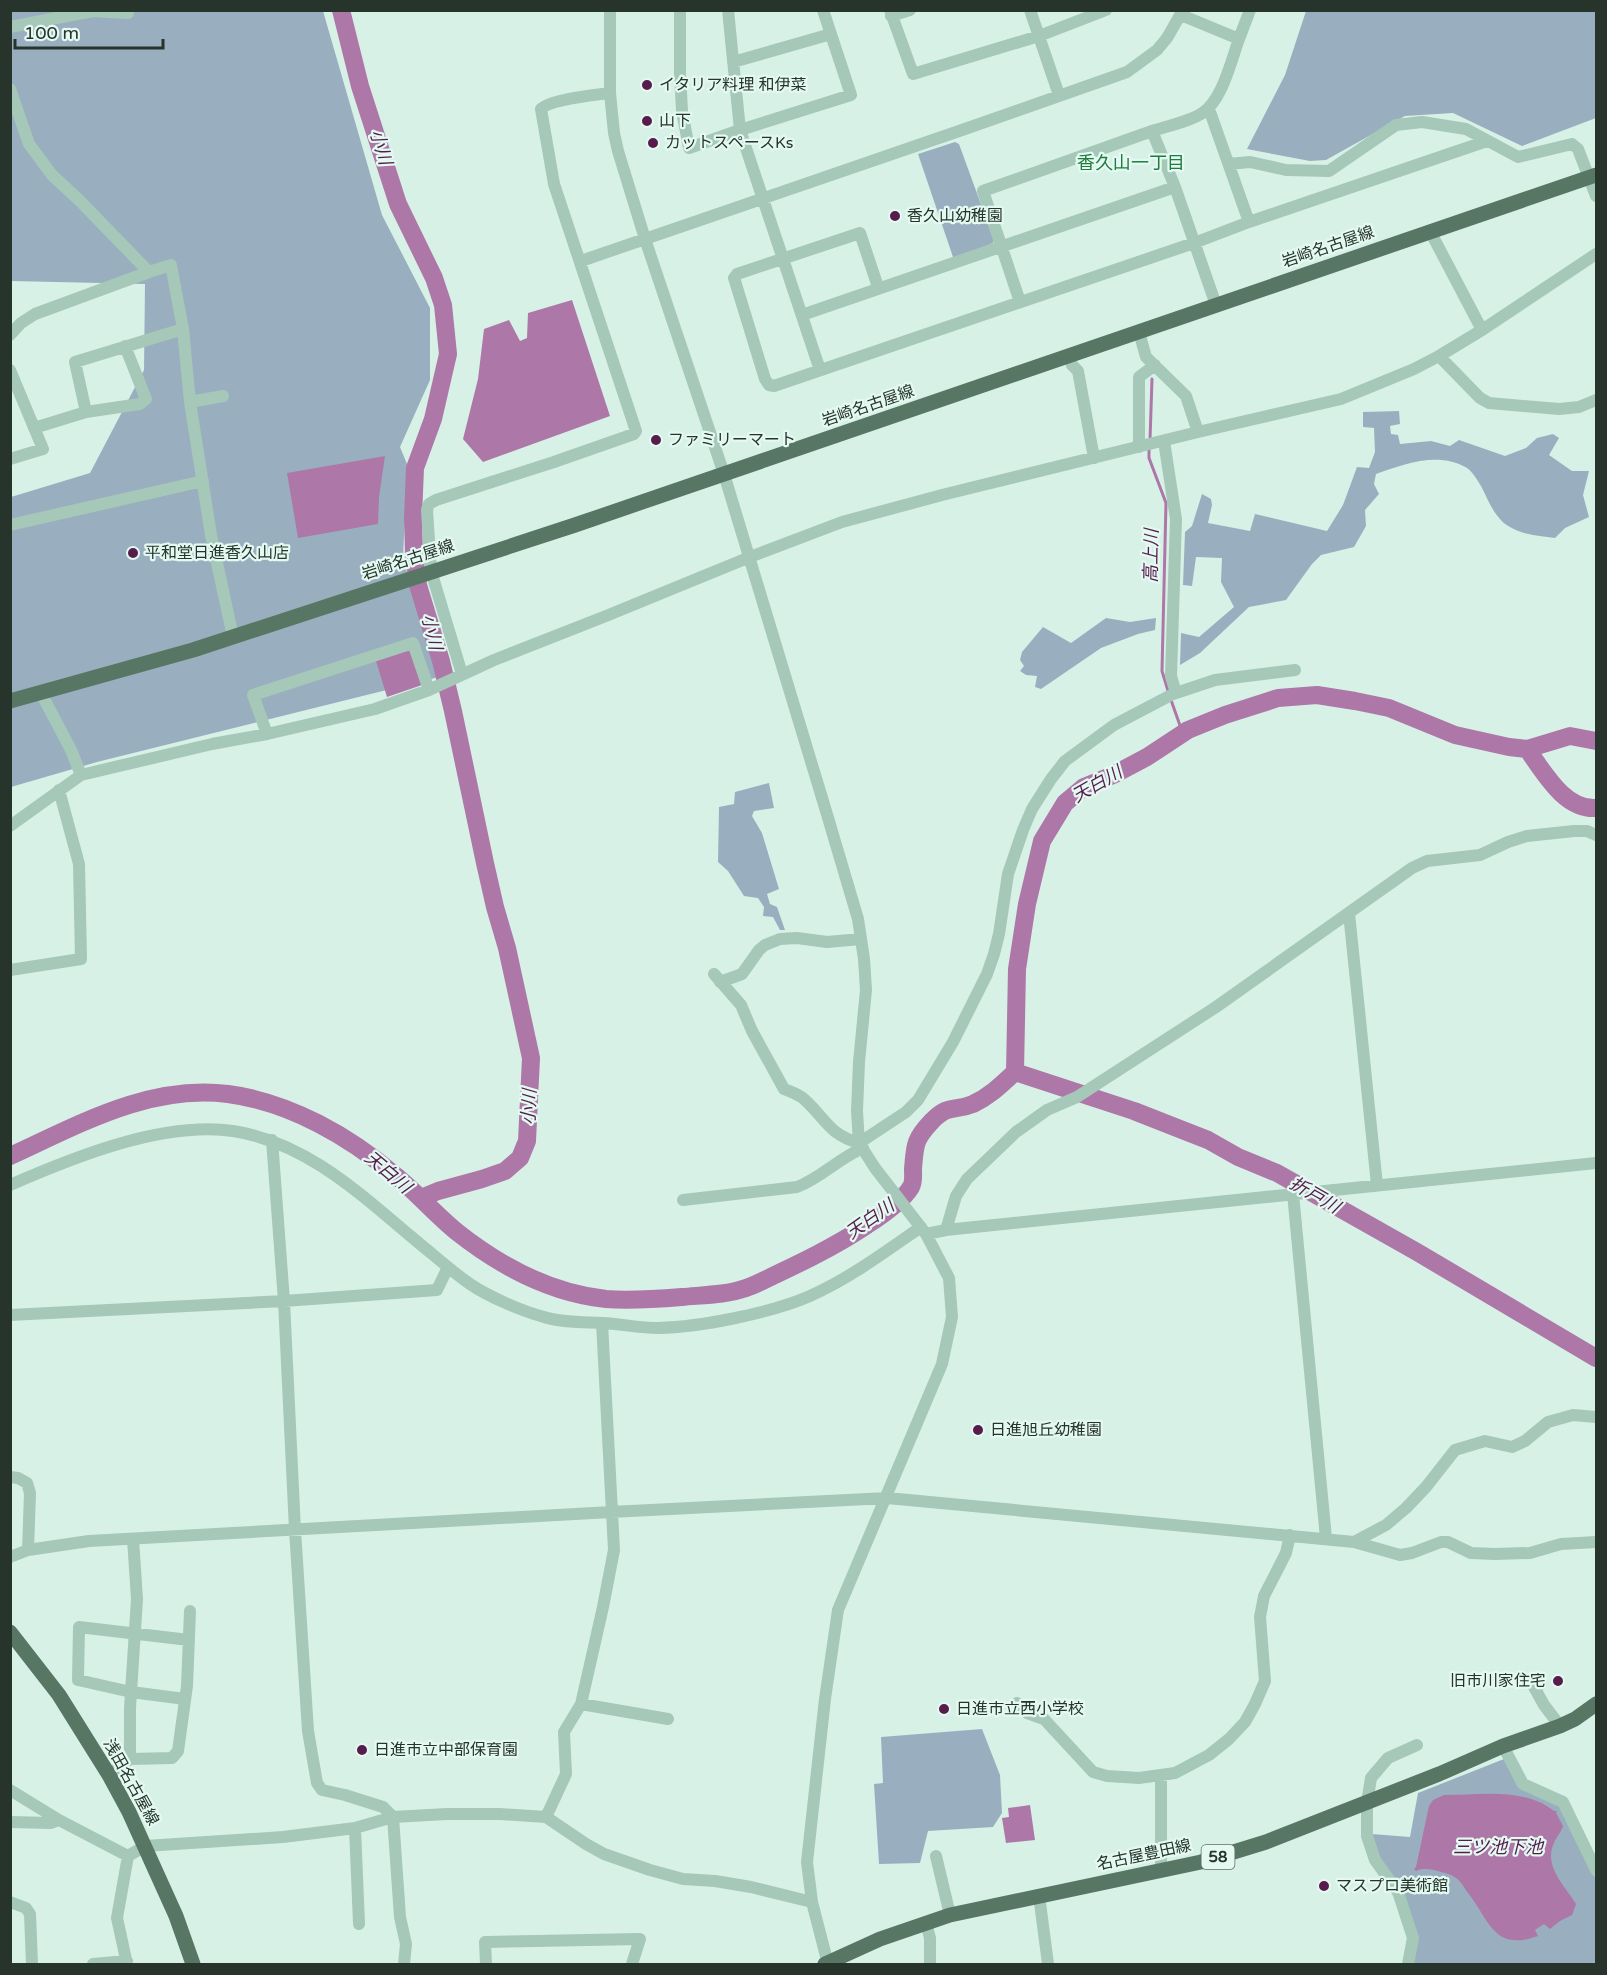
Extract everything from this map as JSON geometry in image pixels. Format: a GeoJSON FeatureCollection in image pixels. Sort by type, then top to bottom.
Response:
{"type":"FeatureCollection","features":[{"type":"Feature","properties":{"kind":"main road","name":"岩崎名古屋線"},"geometry":{"type":"LineString","coordinates":[[10,701],[193,650],[428,573],[724,474],[1592,176]]}},
{"type":"Feature","properties":{"kind":"main road","name":"浅田名古屋線"},"geometry":{"type":"LineString","coordinates":[[10,1632],[59,1695],[109,1775],[129,1812],[176,1916],[193,1965]]}},
{"type":"Feature","properties":{"kind":"main road","name":"名古屋豊田線"},"geometry":{"type":"LineString","coordinates":[[827,1964],[880,1939],[950,1915],[1238,1852],[1367,1803],[1503,1746],[1560,1726],[1575,1719],[1596,1704]]}},
{"type":"Feature","properties":{"kind":"street"},"geometry":{"type":"LineString","coordinates":[[610,10],[610,93],[618,151],[750,557],[858,920],[866,990],[857,1111],[861,1145],[875,1168],[924,1230],[949,1278],[952,1317],[942,1364],[838,1610],[825,1699],[807,1862],[812,1902],[827,1964]]}},
{"type":"Feature","properties":{"kind":"street"},"geometry":{"type":"LineString","coordinates":[[680,10],[681,111],[689,148],[851,95],[823,10]]}},
{"type":"Feature","properties":{"kind":"street"},"geometry":{"type":"LineString","coordinates":[[728,10],[740,130],[820,370]]}},
{"type":"Feature","properties":{"kind":"street"},"geometry":{"type":"LineString","coordinates":[[910,10],[891,13],[913,74],[1039,36],[1106,10]]}},
{"type":"Feature","properties":{"kind":"street"},"geometry":{"type":"LineString","coordinates":[[1030,10],[1059,95]]}},
{"type":"Feature","properties":{"kind":"street"},"geometry":{"type":"LineString","coordinates":[[1020,302],[983,191],[1200,115],[1209,109],[1218,95],[1250,10]]}},
{"type":"Feature","properties":{"kind":"street"},"geometry":{"type":"LineString","coordinates":[[10,27],[65,14],[93,11],[128,13]]}},
{"type":"Feature","properties":{"kind":"street"},"geometry":{"type":"LineString","coordinates":[[581,261],[1127,72],[1157,50],[1182,13],[1239,39]]}},
{"type":"Feature","properties":{"kind":"street"},"geometry":{"type":"LineString","coordinates":[[733,62],[831,34]]}},
{"type":"Feature","properties":{"kind":"street"},"geometry":{"type":"LineString","coordinates":[[10,89],[29,144],[52,175],[148,272]]}},
{"type":"Feature","properties":{"kind":"street"},"geometry":{"type":"LineString","coordinates":[[458,676],[428,573],[426,510],[429,504],[554,462],[636,431],[554,184],[541,109],[544,105],[556,102],[610,93]]}},
{"type":"Feature","properties":{"kind":"street"},"geometry":{"type":"LineString","coordinates":[[1209,109],[1249,222]]}},
{"type":"Feature","properties":{"kind":"street"},"geometry":{"type":"LineString","coordinates":[[1229,164],[1250,162],[1286,170],[1329,171],[1396,125],[1444,124],[1466,129],[1521,158],[1572,144],[1578,149],[1592,176],[1596,196]]}},
{"type":"Feature","properties":{"kind":"street"},"geometry":{"type":"LineString","coordinates":[[1152,131],[1175,187],[1216,305]]}},
{"type":"Feature","properties":{"kind":"street"},"geometry":{"type":"LineString","coordinates":[[878,287],[860,233],[737,274],[734,278],[765,379],[769,385],[774,386],[1487,141]]}},
{"type":"Feature","properties":{"kind":"street"},"geometry":{"type":"LineString","coordinates":[[802,315],[878,287],[1175,187]]}},
{"type":"Feature","properties":{"kind":"street"},"geometry":{"type":"LineString","coordinates":[[1430,231],[1482,330]]}},
{"type":"Feature","properties":{"kind":"street"},"geometry":{"type":"LineString","coordinates":[[10,826],[81,775],[375,709],[842,522],[1198,432],[1341,399],[1414,369],[1438,356],[1482,330],[1596,254]]}},
{"type":"Feature","properties":{"kind":"street"},"geometry":{"type":"LineString","coordinates":[[10,335],[21,323],[35,314],[171,265],[183,329],[190,402],[211,535],[233,637]]}},
{"type":"Feature","properties":{"kind":"street"},"geometry":{"type":"LineString","coordinates":[[86,412],[75,362],[183,329]]}},
{"type":"Feature","properties":{"kind":"street"},"geometry":{"type":"LineString","coordinates":[[1139,332],[1146,357],[1186,396],[1198,432]]}},
{"type":"Feature","properties":{"kind":"street"},"geometry":{"type":"LineString","coordinates":[[34,428],[86,412],[140,404],[146,399],[125,346]]}},
{"type":"Feature","properties":{"kind":"street"},"geometry":{"type":"LineString","coordinates":[[1069,356],[1072,365],[1078,371],[1094,458]]}},
{"type":"Feature","properties":{"kind":"street"},"geometry":{"type":"LineString","coordinates":[[1438,356],[1480,398],[1489,403],[1559,409],[1579,407],[1596,400]]}},
{"type":"Feature","properties":{"kind":"street"},"geometry":{"type":"LineString","coordinates":[[1155,366],[1139,378],[1150,444],[1176,519],[1171,695]]}},
{"type":"Feature","properties":{"kind":"street"},"geometry":{"type":"LineString","coordinates":[[10,370],[43,449],[10,459]]}},
{"type":"Feature","properties":{"kind":"street"},"geometry":{"type":"LineString","coordinates":[[190,402],[223,396]]}},
{"type":"Feature","properties":{"kind":"street"},"geometry":{"type":"LineString","coordinates":[[10,525],[203,481]]}},
{"type":"Feature","properties":{"kind":"street"},"geometry":{"type":"LineString","coordinates":[[267,734],[253,695],[413,643],[434,687]]}},
{"type":"Feature","properties":{"kind":"street"},"geometry":{"type":"LineString","coordinates":[[683,1200],[797,1187],[809,1183],[906,1112],[918,1100],[958,1032],[987,974],[999,934],[1008,874],[1016,849],[1032,809],[1065,761],[1114,725],[1171,695],[1215,680],[1295,670]]}},
{"type":"Feature","properties":{"kind":"street"},"geometry":{"type":"LineString","coordinates":[[41,693],[71,750],[81,775]]}},
{"type":"Feature","properties":{"kind":"street"},"geometry":{"type":"LineString","coordinates":[[10,970],[81,959],[79,864],[59,790]]}},
{"type":"Feature","properties":{"kind":"street"},"geometry":{"type":"LineString","coordinates":[[946,1230],[956,1196],[967,1179],[1016,1132],[1047,1110],[1077,1097],[1216,1007],[1403,874],[1427,861],[1480,855],[1527,836],[1574,831],[1587,831],[1596,835]]}},
{"type":"Feature","properties":{"kind":"street"},"geometry":{"type":"LineString","coordinates":[[1349,913],[1377,1185]]}},
{"type":"Feature","properties":{"kind":"street"},"geometry":{"type":"LineString","coordinates":[[861,939],[827,942],[797,938],[780,939],[759,950],[742,974],[717,978],[741,1005],[784,1089],[805,1100],[837,1133],[861,1145]]}},
{"type":"Feature","properties":{"kind":"street"},"geometry":{"type":"LineString","coordinates":[[10,1185],[96,1151],[175,1132],[214,1129],[233,1131],[272,1140],[317,1163],[368,1200],[472,1286],[521,1310],[563,1322],[657,1328],[734,1317],[782,1307],[812,1295],[924,1230],[946,1230],[1596,1163]]}},
{"type":"Feature","properties":{"kind":"street"},"geometry":{"type":"LineString","coordinates":[[272,1140],[284,1301],[308,1731],[317,1783],[322,1790],[383,1807],[393,1817],[400,1917],[406,1944],[404,1965]]}},
{"type":"Feature","properties":{"kind":"street"},"geometry":{"type":"LineString","coordinates":[[1293,1194],[1326,1538]]}},
{"type":"Feature","properties":{"kind":"street"},"geometry":{"type":"LineString","coordinates":[[10,1315],[284,1301],[437,1290],[448,1267]]}},
{"type":"Feature","properties":{"kind":"street"},"geometry":{"type":"LineString","coordinates":[[546,1817],[566,1774],[564,1732],[581,1704],[614,1550],[610,1512],[602,1323]]}},
{"type":"Feature","properties":{"kind":"street"},"geometry":{"type":"LineString","coordinates":[[1354,1542],[1386,1526],[1425,1487],[1455,1450],[1485,1441],[1512,1447],[1525,1441],[1548,1422],[1573,1415],[1596,1417]]}},
{"type":"Feature","properties":{"kind":"street"},"geometry":{"type":"LineString","coordinates":[[10,1477],[27,1483],[30,1493],[28,1550]]}},
{"type":"Feature","properties":{"kind":"street"},"geometry":{"type":"LineString","coordinates":[[10,1557],[28,1550],[89,1541],[887,1498],[1326,1538],[1354,1542],[1400,1555],[1441,1542],[1448,1542],[1471,1553],[1495,1554],[1530,1553],[1561,1544],[1596,1542]]}},
{"type":"Feature","properties":{"kind":"street"},"geometry":{"type":"LineString","coordinates":[[1017,1703],[1028,1713],[1044,1719],[1093,1772],[1107,1776],[1139,1778],[1161,1776],[1175,1773],[1209,1755],[1230,1739],[1245,1722],[1256,1704],[1265,1681],[1260,1617],[1264,1596],[1286,1553],[1290,1535]]}},
{"type":"Feature","properties":{"kind":"street"},"geometry":{"type":"LineString","coordinates":[[130,1759],[136,1599],[133,1539]]}},
{"type":"Feature","properties":{"kind":"street"},"geometry":{"type":"LineString","coordinates":[[109,1775],[130,1759],[171,1758],[178,1751],[185,1699],[190,1611]]}},
{"type":"Feature","properties":{"kind":"street"},"geometry":{"type":"LineString","coordinates":[[185,1699],[131,1692],[78,1680],[79,1627],[189,1640]]}},
{"type":"Feature","properties":{"kind":"street"},"geometry":{"type":"LineString","coordinates":[[1541,1684],[1534,1687],[1560,1726]]}},
{"type":"Feature","properties":{"kind":"street"},"geometry":{"type":"LineString","coordinates":[[581,1704],[668,1719]]}},
{"type":"Feature","properties":{"kind":"street"},"geometry":{"type":"LineString","coordinates":[[1408,1965],[1413,1938],[1398,1892],[1375,1860],[1367,1836],[1367,1803],[1371,1778],[1389,1758],[1417,1745]]}},
{"type":"Feature","properties":{"kind":"street"},"geometry":{"type":"LineString","coordinates":[[1503,1746],[1523,1784],[1563,1802],[1596,1870]]}},
{"type":"Feature","properties":{"kind":"street"},"geometry":{"type":"LineString","coordinates":[[1161,1776],[1161,1870]]}},
{"type":"Feature","properties":{"kind":"street"},"geometry":{"type":"LineString","coordinates":[[10,1790],[59,1820],[128,1856]]}},
{"type":"Feature","properties":{"kind":"street"},"geometry":{"type":"LineString","coordinates":[[93,1965],[127,1963],[117,1918],[128,1856],[145,1846],[284,1837],[355,1828],[393,1817],[500,1814],[546,1817],[604,1854],[650,1870],[683,1879],[751,1887],[812,1902]]}},
{"type":"Feature","properties":{"kind":"street"},"geometry":{"type":"LineString","coordinates":[[10,1822],[51,1823],[59,1820]]}},
{"type":"Feature","properties":{"kind":"street"},"geometry":{"type":"LineString","coordinates":[[355,1828],[359,1924]]}},
{"type":"Feature","properties":{"kind":"street"},"geometry":{"type":"LineString","coordinates":[[936,1856],[950,1915]]}},
{"type":"Feature","properties":{"kind":"street"},"geometry":{"type":"LineString","coordinates":[[1039,1895],[1048,1965]]}},
{"type":"Feature","properties":{"kind":"street"},"geometry":{"type":"LineString","coordinates":[[10,1902],[26,1908],[30,1914],[32,1965]]}},
{"type":"Feature","properties":{"kind":"street"},"geometry":{"type":"LineString","coordinates":[[926,1923],[930,1938],[930,1965]]}},
{"type":"Feature","properties":{"kind":"street"},"geometry":{"type":"LineString","coordinates":[[486,1965],[485,1942],[640,1939],[632,1965]]}},
{"type":"Feature","properties":{"kind":"shaded area"},"geometry":{"type":"Polygon","coordinates":[[[11,11],[323,11],[382,215],[430,308],[430,380],[400,447],[407,464],[403,559],[439,677],[97,762],[11,787],[11,497],[90,473],[144,370],[145,284],[11,281],[11,11]]]}},
{"type":"Feature","properties":{"kind":"shaded area"},"geometry":{"type":"Polygon","coordinates":[[[1306,11],[1596,11],[1596,118],[1522,146],[1453,113],[1405,116],[1326,160],[1310,161],[1247,149],[1285,75],[1306,11]]]}},
{"type":"Feature","properties":{"kind":"shaded area"},"geometry":{"type":"Polygon","coordinates":[[[955,142],[959,144],[994,240],[993,243],[954,260],[918,154],[955,142]]]}},
{"type":"Feature","properties":{"kind":"shaded area"},"geometry":{"type":"Polygon","coordinates":[[[1399,411],[1400,424],[1390,426],[1391,434],[1398,435],[1400,444],[1431,441],[1450,446],[1459,440],[1505,456],[1526,448],[1537,438],[1553,434],[1559,438],[1549,455],[1572,471],[1589,471],[1583,495],[1589,517],[1565,528],[1555,538],[1520,532],[1500,519],[1492,509],[1481,486],[1467,468],[1445,460],[1422,461],[1398,466],[1376,474],[1374,484],[1379,494],[1365,510],[1366,526],[1354,547],[1321,555],[1286,600],[1249,607],[1200,653],[1180,665],[1181,633],[1199,637],[1234,607],[1221,582],[1222,558],[1196,557],[1192,586],[1183,585],[1185,532],[1192,526],[1202,494],[1211,499],[1208,523],[1250,531],[1255,514],[1327,531],[1343,505],[1357,467],[1369,468],[1375,452],[1374,428],[1363,427],[1363,412],[1399,411]]]}},
{"type":"Feature","properties":{"kind":"shaded area"},"geometry":{"type":"Polygon","coordinates":[[[1106,618],[1130,622],[1156,618],[1155,630],[1101,648],[1041,689],[1035,687],[1037,676],[1026,675],[1020,671],[1024,666],[1020,660],[1022,652],[1043,627],[1071,643],[1106,618]]]}},
{"type":"Feature","properties":{"kind":"shaded area"},"geometry":{"type":"Polygon","coordinates":[[[769,783],[774,808],[754,811],[752,816],[762,833],[779,889],[767,894],[770,904],[777,907],[785,930],[780,930],[773,917],[763,916],[764,907],[758,898],[744,896],[728,871],[718,862],[719,807],[734,804],[735,792],[769,783]]]}},
{"type":"Feature","properties":{"kind":"shaded area"},"geometry":{"type":"Polygon","coordinates":[[[982,1729],[1000,1775],[1002,1813],[993,1827],[928,1831],[920,1863],[879,1864],[874,1784],[883,1783],[881,1737],[982,1729]]]}},
{"type":"Feature","properties":{"kind":"shaded area"},"geometry":{"type":"Polygon","coordinates":[[[1504,1759],[1518,1787],[1560,1806],[1596,1879],[1596,1964],[1411,1964],[1416,1937],[1378,1859],[1372,1834],[1410,1837],[1418,1793],[1504,1759]]]}},
{"type":"Feature","properties":{"kind":"water"},"geometry":{"type":"Polygon","coordinates":[[[572,300],[610,416],[483,462],[463,439],[478,379],[484,329],[509,320],[520,341],[527,338],[528,313],[572,300]]]}},
{"type":"Feature","properties":{"kind":"water"},"geometry":{"type":"Polygon","coordinates":[[[385,456],[378,524],[298,538],[287,473],[385,456]]]}},
{"type":"Feature","properties":{"kind":"water"},"geometry":{"type":"Polygon","coordinates":[[[411,647],[422,685],[387,697],[376,661],[411,647]]]}},
{"type":"Feature","properties":{"kind":"water","name":"三ツ池下池"},"geometry":{"type":"Polygon","coordinates":[[[1444,1795],[1516,1795],[1530,1798],[1557,1811],[1563,1826],[1551,1851],[1551,1860],[1553,1868],[1576,1904],[1572,1915],[1550,1929],[1544,1924],[1535,1930],[1538,1936],[1512,1940],[1502,1937],[1495,1931],[1456,1878],[1432,1870],[1416,1871],[1414,1869],[1429,1806],[1433,1800],[1444,1795]]]}},
{"type":"Feature","properties":{"kind":"water"},"geometry":{"type":"Polygon","coordinates":[[[1030,1805],[1035,1840],[1006,1843],[1002,1818],[1009,1817],[1008,1808],[1030,1805]]]}},
{"type":"Feature","properties":{"kind":"waterway","name":"小川"},"geometry":{"type":"LineString","coordinates":[[341,10],[360,86],[398,204],[434,278],[443,305],[448,354],[433,419],[415,468],[414,554],[418,585],[441,661],[453,711],[485,863],[507,948],[531,1058],[527,1141],[520,1158],[505,1171],[421,1198]]}},
{"type":"Feature","properties":{"kind":"waterway","name":"高上川"},"geometry":{"type":"LineString","coordinates":[[1150,440],[1152,379]]}},
{"type":"Feature","properties":{"kind":"waterway","name":"高上川"},"geometry":{"type":"LineString","coordinates":[[1149,447],[1149,458],[1166,503],[1162,671],[1169,694]]}},
{"type":"Feature","properties":{"kind":"waterway","name":"天白川"},"geometry":{"type":"LineString","coordinates":[[10,1156],[89,1120],[143,1101],[199,1092],[251,1098],[296,1113],[339,1135],[396,1176],[473,1244],[508,1267],[546,1284],[585,1296],[615,1300],[673,1298],[738,1290],[759,1283],[824,1251],[891,1208],[912,1185],[916,1144],[931,1122],[942,1112],[979,1101],[1015,1072],[1017,969],[1027,904],[1042,841],[1065,803],[1084,787],[1147,757],[1188,730],[1278,698],[1317,695],[1389,708],[1455,735],[1509,747],[1527,749],[1570,736],[1596,741]]}},
{"type":"Feature","properties":{"kind":"waterway","name":"高上川"},"geometry":{"type":"LineString","coordinates":[[1171,700],[1183,734]]}},
{"type":"Feature","properties":{"kind":"waterway","name":"天白川"},"geometry":{"type":"LineString","coordinates":[[1527,749],[1556,788],[1565,796],[1574,803],[1596,808]]}},
{"type":"Feature","properties":{"kind":"waterway","name":"折戸川"},"geometry":{"type":"LineString","coordinates":[[1015,1072],[1134,1111],[1208,1140],[1238,1157],[1277,1173],[1417,1252],[1596,1358]]}},
{"type":"Feature","properties":{"kind":"place","name":"イタリア料理 和伊菜"},"geometry":{"type":"Point","coordinates":[647,85]}},
{"type":"Feature","properties":{"kind":"place","name":"山下"},"geometry":{"type":"Point","coordinates":[647,121]}},
{"type":"Feature","properties":{"kind":"place","name":"カットスペースKs"},"geometry":{"type":"Point","coordinates":[653,143]}},
{"type":"Feature","properties":{"kind":"place","name":"香久山幼稚園"},"geometry":{"type":"Point","coordinates":[895,216]}},
{"type":"Feature","properties":{"kind":"place","name":"ファミリーマート"},"geometry":{"type":"Point","coordinates":[656,440]}},
{"type":"Feature","properties":{"kind":"place","name":"平和堂日進香久山店"},"geometry":{"type":"Point","coordinates":[133,553]}},
{"type":"Feature","properties":{"kind":"place","name":"日進旭丘幼稚園"},"geometry":{"type":"Point","coordinates":[978,1430]}},
{"type":"Feature","properties":{"kind":"place","name":"旧市川家住宅"},"geometry":{"type":"Point","coordinates":[1558,1681]}},
{"type":"Feature","properties":{"kind":"place","name":"日進市立西小学校"},"geometry":{"type":"Point","coordinates":[944,1709]}},
{"type":"Feature","properties":{"kind":"place","name":"日進市立中部保育園"},"geometry":{"type":"Point","coordinates":[362,1750]}},
{"type":"Feature","properties":{"kind":"place","name":"マスプロ美術館"},"geometry":{"type":"Point","coordinates":[1324,1886]}},
{"type":"Feature","properties":{"kind":"district","name":"香久山一丁目"},"geometry":{"type":"Point","coordinates":[1131,163]}}]}
